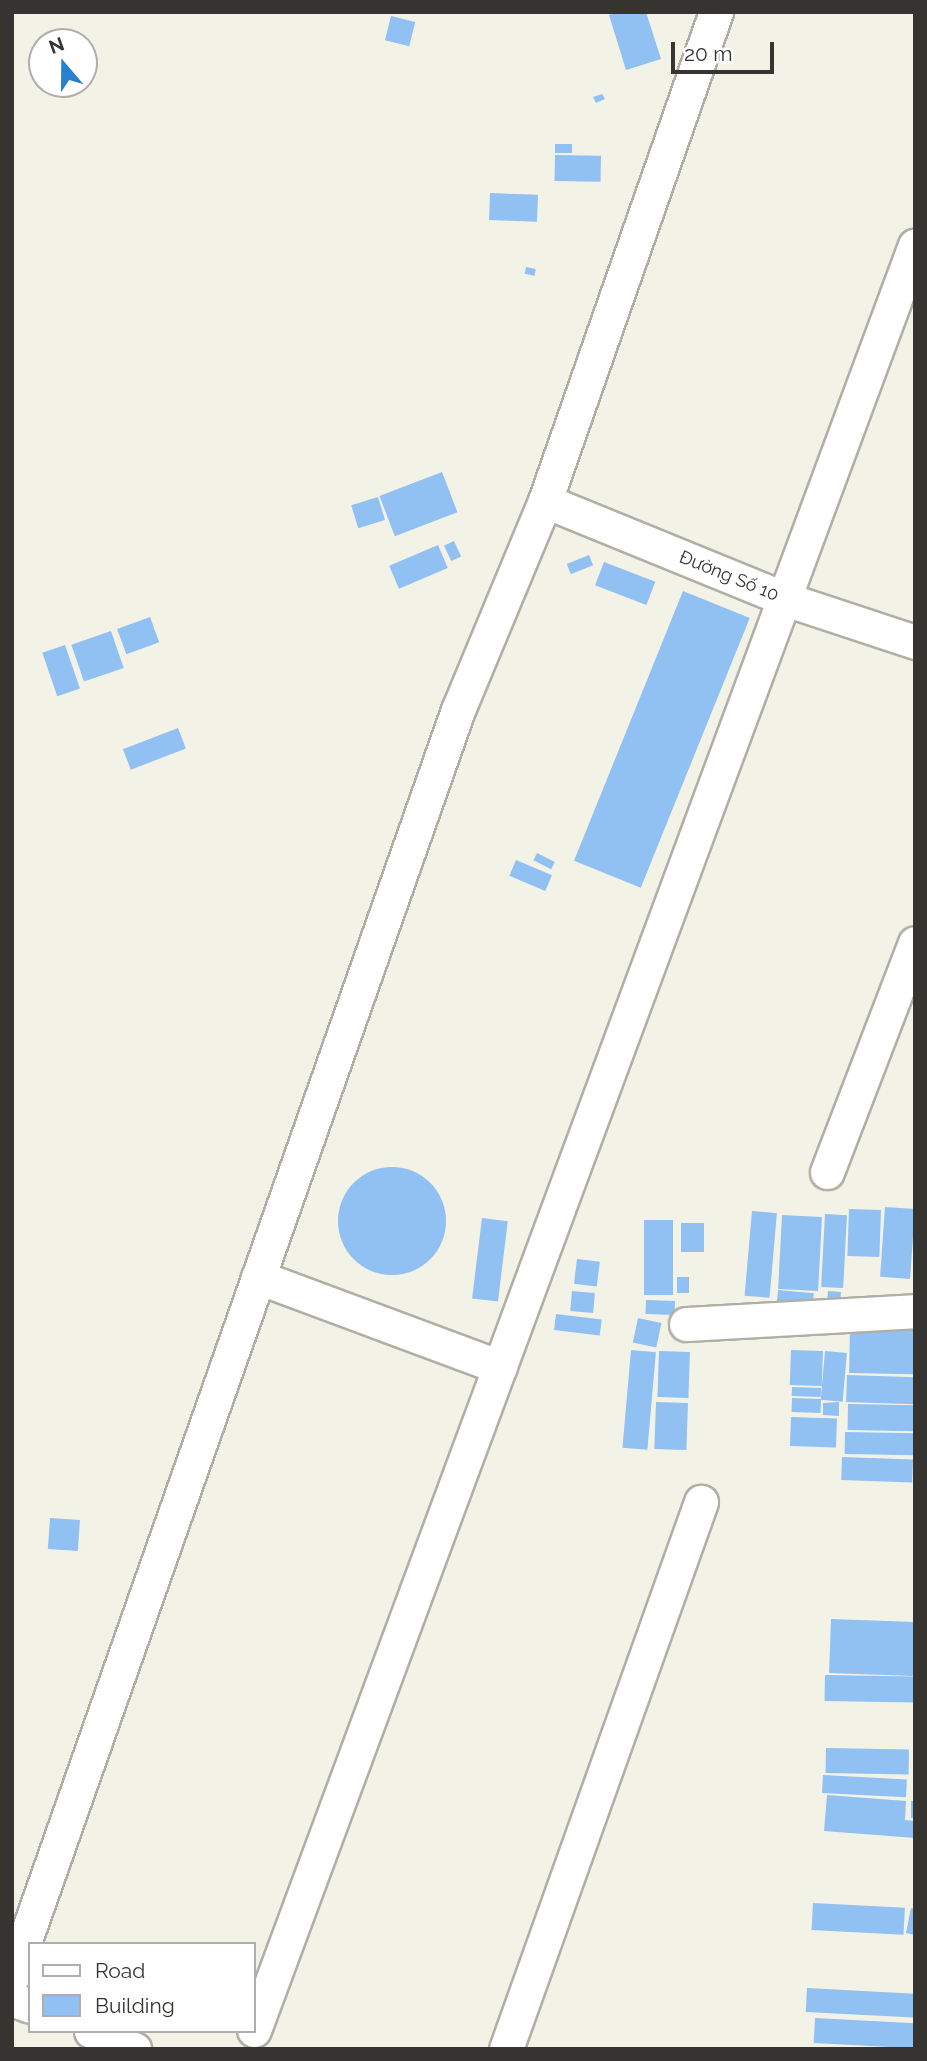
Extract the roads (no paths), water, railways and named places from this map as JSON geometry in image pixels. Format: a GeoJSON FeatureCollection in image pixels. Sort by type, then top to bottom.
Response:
{"type":"FeatureCollection","features":[{"type":"Feature","properties":{"kind":"street"},"geometry":{"type":"LineString","coordinates":[[12,1977],[458,710],[545,501],[716,12]]}},
{"type":"Feature","properties":{"kind":"street"},"geometry":{"type":"LineString","coordinates":[[256,2023],[915,245]]}},
{"type":"Feature","properties":{"kind":"street","name":"Đường Số 10"},"geometry":{"type":"LineString","coordinates":[[545,501],[785,599],[915,642]]}},
{"type":"Feature","properties":{"kind":"street"},"geometry":{"type":"LineString","coordinates":[[827,1172],[915,943]]}},
{"type":"Feature","properties":{"kind":"street"},"geometry":{"type":"LineString","coordinates":[[258,1277],[500,1367]]}},
{"type":"Feature","properties":{"kind":"street"},"geometry":{"type":"LineString","coordinates":[[685,1324],[915,1311]]}},
{"type":"Feature","properties":{"kind":"street"},"geometry":{"type":"LineString","coordinates":[[506,2049],[701,1502]]}},
{"type":"Feature","properties":{"kind":"street"},"geometry":{"type":"LineString","coordinates":[[96,2033],[134,2049]]}}]}
